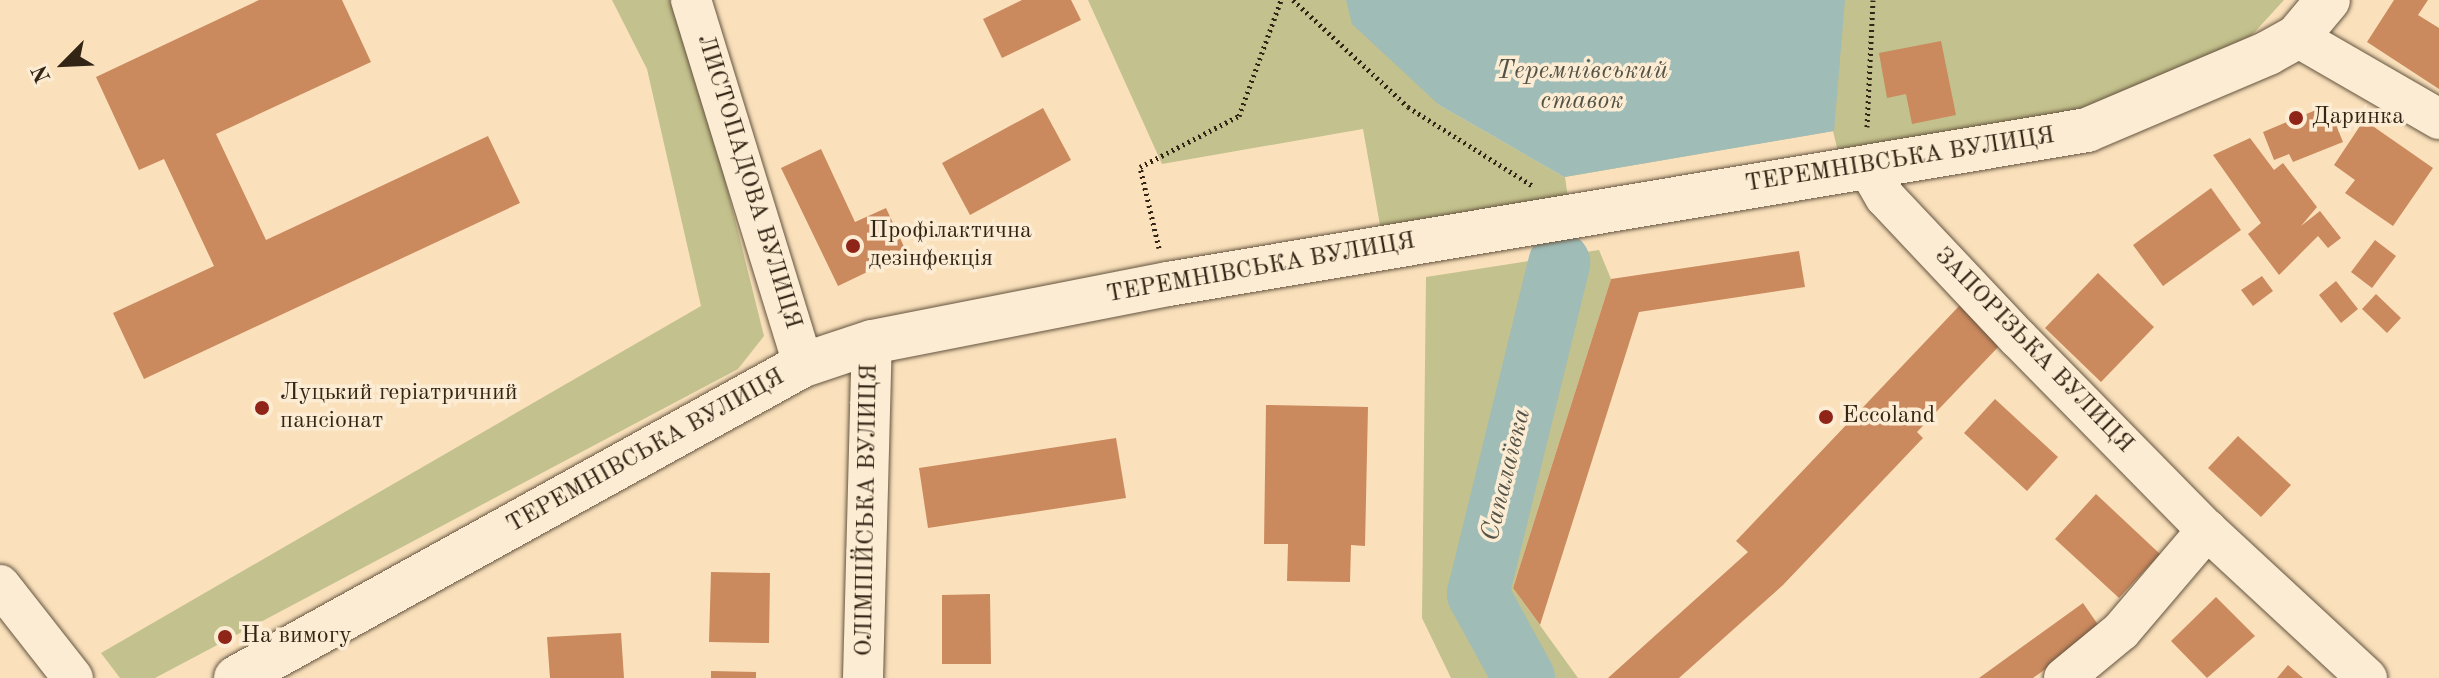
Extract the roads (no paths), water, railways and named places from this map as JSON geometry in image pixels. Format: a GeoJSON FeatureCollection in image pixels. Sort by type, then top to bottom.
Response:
{"type":"FeatureCollection","features":[{"type":"Feature","properties":{"kind":"street","name":"ЛИСТОПАДОВА ВУЛИЦЯ"},"geometry":{"type":"LineString","coordinates":[[691,0],[803,365]]}},
{"type":"Feature","properties":{"kind":"street","name":"ТЕРЕМНІВСЬКА ВУЛИЦЯ"},"geometry":{"type":"LineString","coordinates":[[236,678],[803,365],[872,342],[1168,284],[2087,130],[2297,37],[2328,0]]}},
{"type":"Feature","properties":{"kind":"street"},"geometry":{"type":"LineString","coordinates":[[2297,37],[2439,119]]}},
{"type":"Feature","properties":{"kind":"street","name":"ЗАПОРІЗЬКА ВУЛИЦЯ"},"geometry":{"type":"LineString","coordinates":[[1867,166],[1895,208],[2207,530],[2367,678]]}},
{"type":"Feature","properties":{"kind":"street","name":"ОЛІМПІЙСЬКА ВУЛИЦЯ"},"geometry":{"type":"LineString","coordinates":[[863,678],[872,342]]}},
{"type":"Feature","properties":{"kind":"street"},"geometry":{"type":"LineString","coordinates":[[2064,678],[2121,631],[2207,530]]}},
{"type":"Feature","properties":{"kind":"street"},"geometry":{"type":"LineString","coordinates":[[0,585],[73,678]]}},
{"type":"Feature","properties":{"kind":"water","name":"Теремнівський ставок"},"geometry":{"type":"Polygon","coordinates":[[[1346,0],[1845,0],[1834,131],[1564,177],[1439,105],[1352,24],[1346,0]]]}},
{"type":"Feature","properties":{"kind":"waterway","name":"Сапалаївка"},"geometry":{"type":"LineString","coordinates":[[1524,678],[1478,594],[1559,263]]}},
{"type":"Feature","properties":{"kind":"place","name":"Даринка"},"geometry":{"type":"Point","coordinates":[2296,118]}},
{"type":"Feature","properties":{"kind":"place","name":"Профілактична дезінфекція"},"geometry":{"type":"Point","coordinates":[853,246]}},
{"type":"Feature","properties":{"kind":"place","name":"Луцький геріатричний пансіонат"},"geometry":{"type":"Point","coordinates":[262,408]}},
{"type":"Feature","properties":{"kind":"place","name":"Eccoland"},"geometry":{"type":"Point","coordinates":[1826,417]}},
{"type":"Feature","properties":{"kind":"place","name":"На вимогу"},"geometry":{"type":"Point","coordinates":[225,637]}}]}
